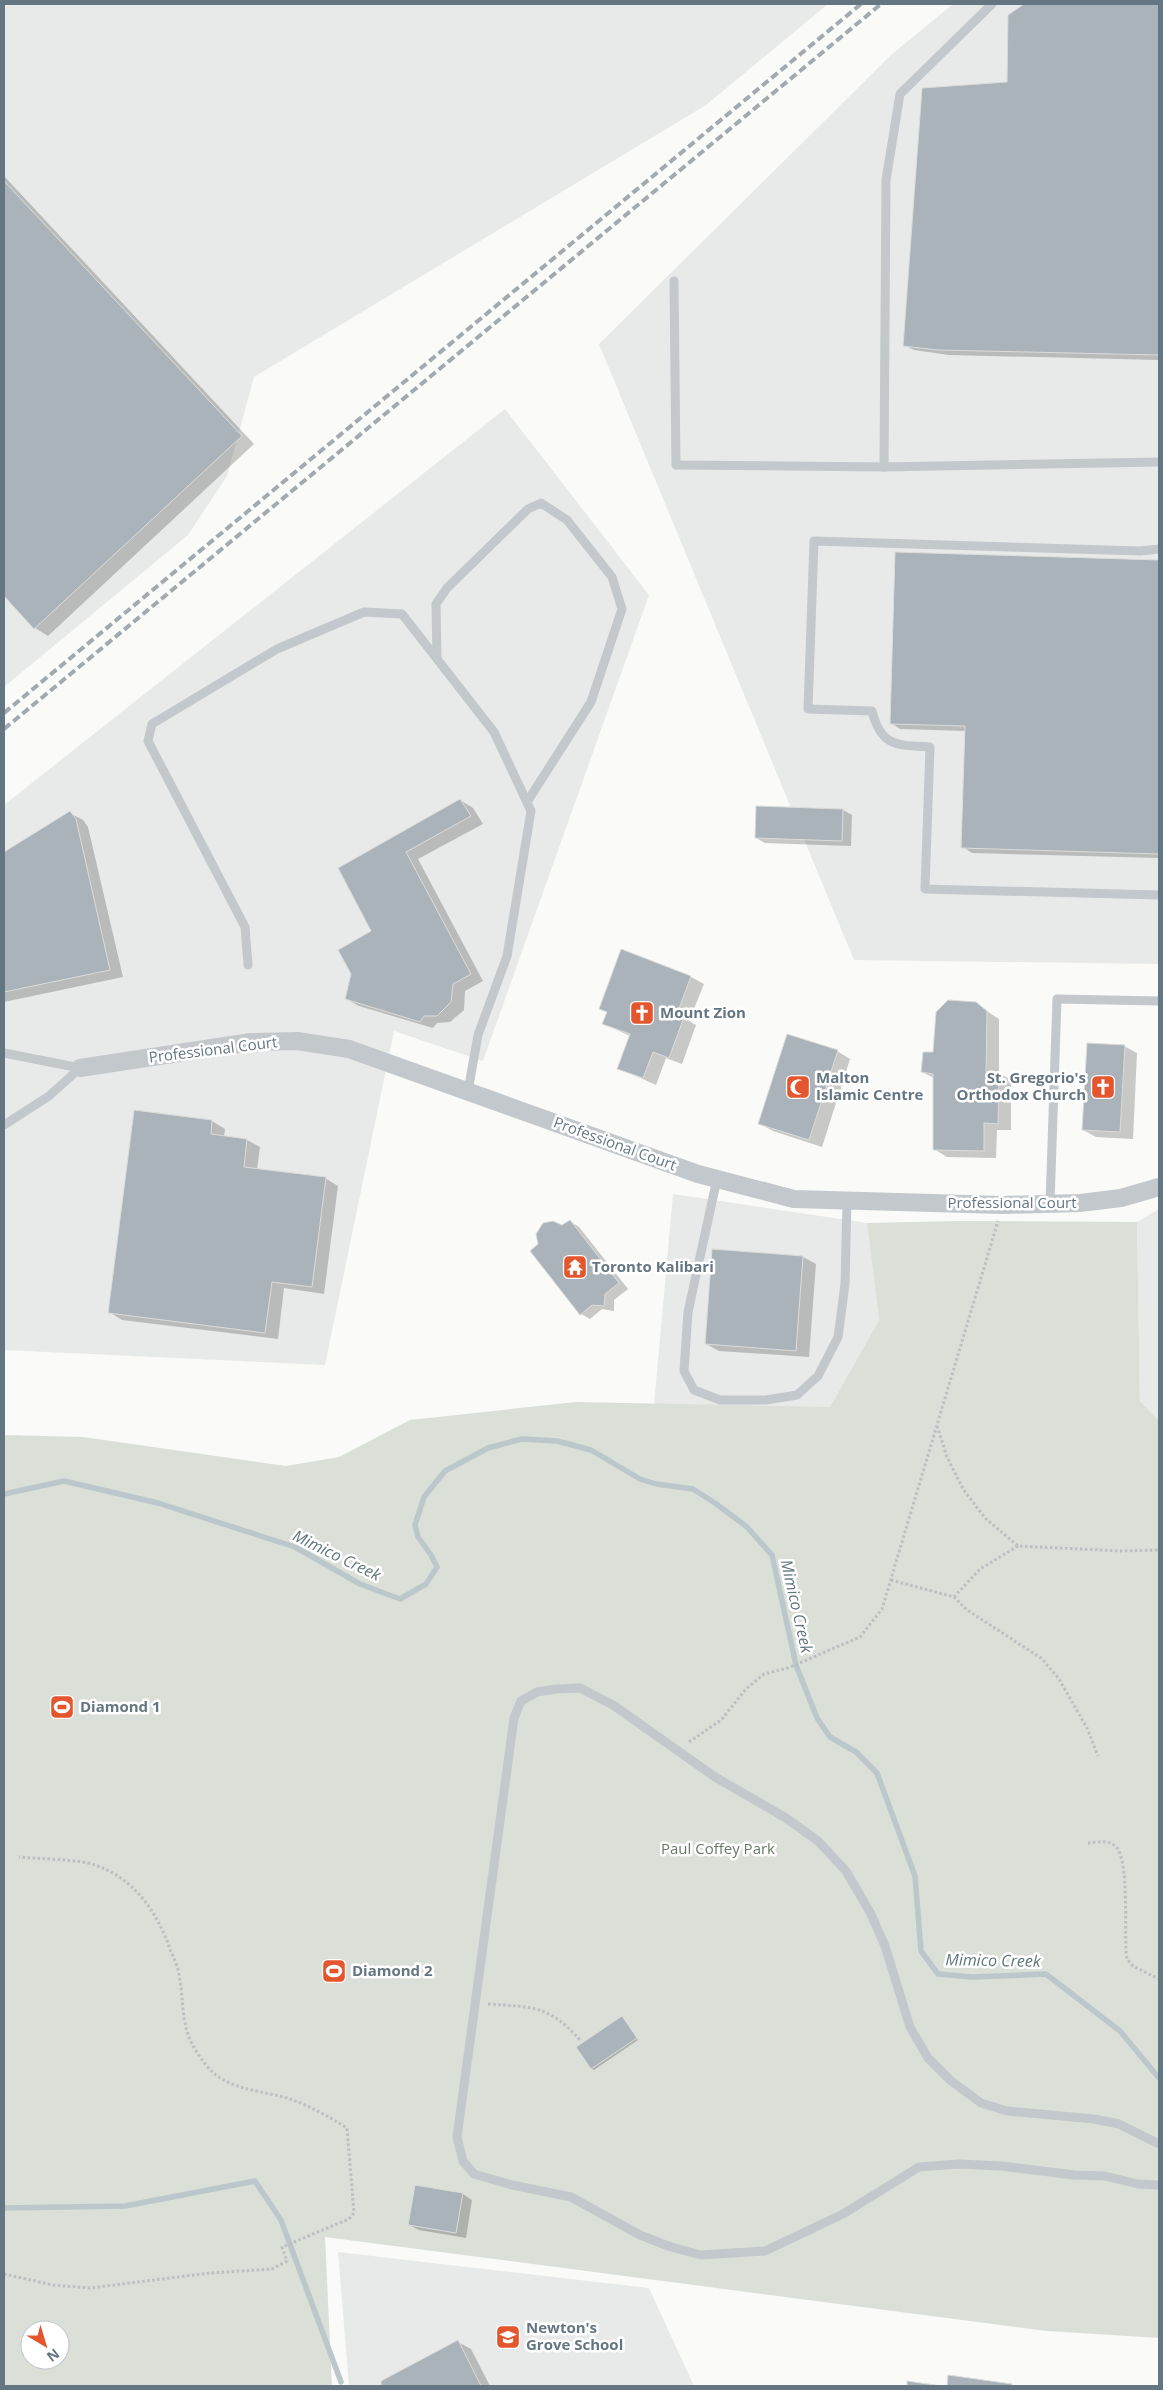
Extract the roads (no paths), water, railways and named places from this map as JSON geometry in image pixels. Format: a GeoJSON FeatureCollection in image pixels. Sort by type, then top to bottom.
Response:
{"type":"FeatureCollection","features":[{"type":"Feature","properties":{"kind":"street","name":"Professional Court"},"geometry":{"type":"LineString","coordinates":[[80,1068],[251,1042],[297,1041],[349,1049],[717,1179],[794,1200],[1002,1205],[1080,1203],[1121,1198],[1159,1187]]}},
{"type":"Feature","properties":{"kind":"lane"},"geometry":{"type":"LineString","coordinates":[[884,466],[886,180],[900,94],[971,21],[992,4]]}},
{"type":"Feature","properties":{"kind":"lane"},"geometry":{"type":"LineString","coordinates":[[674,281],[676,465],[884,466],[1159,462]]}},
{"type":"Feature","properties":{"kind":"lane"},"geometry":{"type":"LineString","coordinates":[[437,658],[436,604],[447,588],[528,509],[542,503],[567,520],[612,577],[622,609],[591,702],[527,802]]}},
{"type":"Feature","properties":{"kind":"lane"},"geometry":{"type":"LineString","coordinates":[[1159,549],[1140,551],[814,541],[808,709],[872,711],[876,724],[887,740],[896,744],[930,747],[925,890],[1159,895]]}},
{"type":"Feature","properties":{"kind":"lane"},"geometry":{"type":"LineString","coordinates":[[248,965],[245,927],[148,741],[152,724],[277,649],[364,612],[402,614],[494,732],[531,811],[507,956],[478,1035],[468,1091]]}},
{"type":"Feature","properties":{"kind":"lane"},"geometry":{"type":"LineString","coordinates":[[1050,1204],[1057,999],[1159,1001]]}},
{"type":"Feature","properties":{"kind":"lane"},"geometry":{"type":"LineString","coordinates":[[4,1053],[80,1068]]}},
{"type":"Feature","properties":{"kind":"lane"},"geometry":{"type":"LineString","coordinates":[[4,1125],[49,1096],[80,1068]]}},
{"type":"Feature","properties":{"kind":"lane"},"geometry":{"type":"LineString","coordinates":[[717,1179],[688,1312],[684,1371],[694,1390],[720,1400],[766,1400],[797,1395],[818,1376],[838,1337],[845,1284],[847,1201]]}},
{"type":"Feature","properties":{"kind":"lane"},"geometry":{"type":"LineString","coordinates":[[1159,2144],[1144,2135],[1110,2122],[1007,2111],[981,2103],[950,2080],[928,2058],[910,2028],[885,1946],[871,1914],[846,1871],[810,1835],[780,1814],[714,1778],[613,1705],[580,1688],[537,1692],[522,1700],[514,1718],[457,2137],[463,2161],[474,2174],[512,2185],[571,2197],[640,2235],[671,2247],[701,2255],[765,2252],[843,2214],[919,2167],[958,2164],[1008,2166],[1159,2184]]}},
{"type":"Feature","properties":{"kind":"waterway","name":"Mimico Creek"},"geometry":{"type":"LineString","coordinates":[[4,1494],[64,1481],[158,1503],[295,1547],[360,1584],[400,1599],[426,1584],[437,1567],[418,1537],[415,1525],[424,1497],[445,1471],[488,1448],[522,1439],[557,1441],[591,1450],[640,1479],[656,1484],[693,1489],[747,1527],[772,1555],[796,1665],[817,1718],[830,1737],[856,1752],[877,1773],[915,1876],[921,1951],[938,1974],[972,1977],[1046,1974],[1120,2031],[1159,2078]]}},
{"type":"Feature","properties":{"kind":"waterway"},"geometry":{"type":"LineString","coordinates":[[4,2208],[125,2206],[255,2181],[281,2220],[341,2382]]}},
{"type":"Feature","properties":{"kind":"railway"},"geometry":{"type":"LineString","coordinates":[[4,713],[861,4]]}},
{"type":"Feature","properties":{"kind":"railway"},"geometry":{"type":"LineString","coordinates":[[4,729],[881,4]]}},
{"type":"Feature","properties":{"kind":"place","name":"Mount Zion"},"geometry":{"type":"Point","coordinates":[642,1013]}},
{"type":"Feature","properties":{"kind":"place","name":"Malton Islamic Centre"},"geometry":{"type":"Point","coordinates":[798,1087]}},
{"type":"Feature","properties":{"kind":"place","name":"St. Gregorio's Orthodox Church"},"geometry":{"type":"Point","coordinates":[1103,1087]}},
{"type":"Feature","properties":{"kind":"place","name":"Toronto Kalibari"},"geometry":{"type":"Point","coordinates":[575,1267]}},
{"type":"Feature","properties":{"kind":"place","name":"Diamond 1"},"geometry":{"type":"Point","coordinates":[62,1707]}},
{"type":"Feature","properties":{"kind":"place","name":"Diamond 2"},"geometry":{"type":"Point","coordinates":[334,1971]}},
{"type":"Feature","properties":{"kind":"place","name":"Newton's Grove School"},"geometry":{"type":"Point","coordinates":[508,2337]}},
{"type":"Feature","properties":{"kind":"park label","name":"Paul Coffey Park"},"geometry":{"type":"Point","coordinates":[718,1849]}}]}
